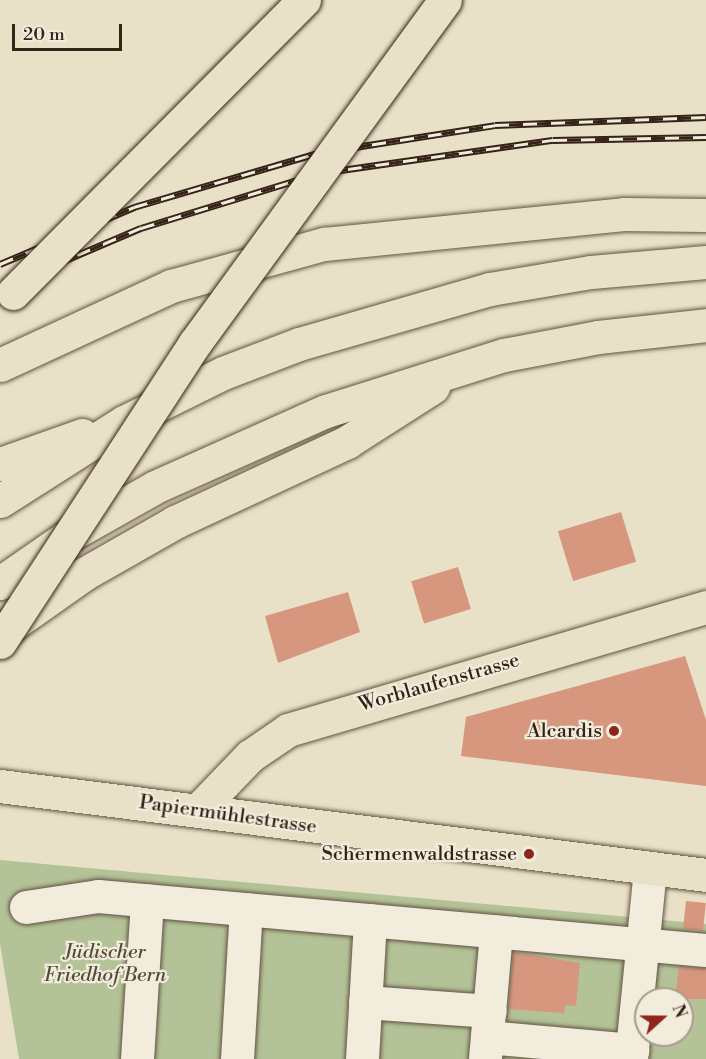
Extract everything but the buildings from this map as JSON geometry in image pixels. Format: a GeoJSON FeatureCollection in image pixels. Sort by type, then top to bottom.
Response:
{"type":"FeatureCollection","features":[{"type":"Feature","properties":{"kind":"main road"},"geometry":{"type":"LineString","coordinates":[[0,306],[303,0]]}},
{"type":"Feature","properties":{"kind":"main road"},"geometry":{"type":"LineString","coordinates":[[0,642],[195,343],[445,0]]}},
{"type":"Feature","properties":{"kind":"main road"},"geometry":{"type":"LineString","coordinates":[[0,365],[171,286],[324,244],[613,215],[706,216]]}},
{"type":"Feature","properties":{"kind":"main road"},"geometry":{"type":"LineString","coordinates":[[0,501],[124,422],[223,373],[385,315],[580,274],[706,262]]}},
{"type":"Feature","properties":{"kind":"main road"},"geometry":{"type":"LineString","coordinates":[[0,583],[65,538],[243,445],[470,363],[598,337],[706,325]]}},
{"type":"Feature","properties":{"kind":"main road"},"geometry":{"type":"LineString","coordinates":[[0,635],[94,568],[175,522],[347,442],[470,363]]}},
{"type":"Feature","properties":{"kind":"main road"},"geometry":{"type":"LineString","coordinates":[[0,464],[14,455],[124,422]]}},
{"type":"Feature","properties":{"kind":"main road","name":"Worblaufenstrasse"},"geometry":{"type":"LineString","coordinates":[[199,809],[250,756],[288,730],[706,607]]}},
{"type":"Feature","properties":{"kind":"main road","name":"Papiermühlestrasse"},"geometry":{"type":"LineString","coordinates":[[0,786],[706,874]]}},
{"type":"Feature","properties":{"kind":"lane"},"geometry":{"type":"LineString","coordinates":[[365,1002],[487,1036],[631,1054],[650,868]]}},
{"type":"Feature","properties":{"kind":"lane"},"geometry":{"type":"LineString","coordinates":[[26,908],[98,896],[706,950]]}},
{"type":"Feature","properties":{"kind":"lane"},"geometry":{"type":"LineString","coordinates":[[137,1059],[147,900]]}},
{"type":"Feature","properties":{"kind":"lane"},"geometry":{"type":"LineString","coordinates":[[237,1059],[246,909]]}},
{"type":"Feature","properties":{"kind":"lane"},"geometry":{"type":"LineString","coordinates":[[362,1059],[370,920]]}},
{"type":"Feature","properties":{"kind":"lane"},"geometry":{"type":"LineString","coordinates":[[487,1036],[496,931]]}},
{"type":"Feature","properties":{"kind":"green space","name":"Jüdischer Friedhof Bern"},"geometry":{"type":"Polygon","coordinates":[[[0,860],[706,924],[706,1059],[19,1059],[0,944],[0,860]]]}},
{"type":"Feature","properties":{"kind":"railway"},"geometry":{"type":"LineString","coordinates":[[0,264],[134,207],[317,153],[495,125],[706,117]]}},
{"type":"Feature","properties":{"kind":"railway"},"geometry":{"type":"LineString","coordinates":[[0,288],[141,228],[320,173],[553,140],[706,137]]}},
{"type":"Feature","properties":{"kind":"place","name":"Alcardis"},"geometry":{"type":"Point","coordinates":[614,731]}},
{"type":"Feature","properties":{"kind":"place","name":"Schermenwaldstrasse"},"geometry":{"type":"Point","coordinates":[529,854]}}]}
